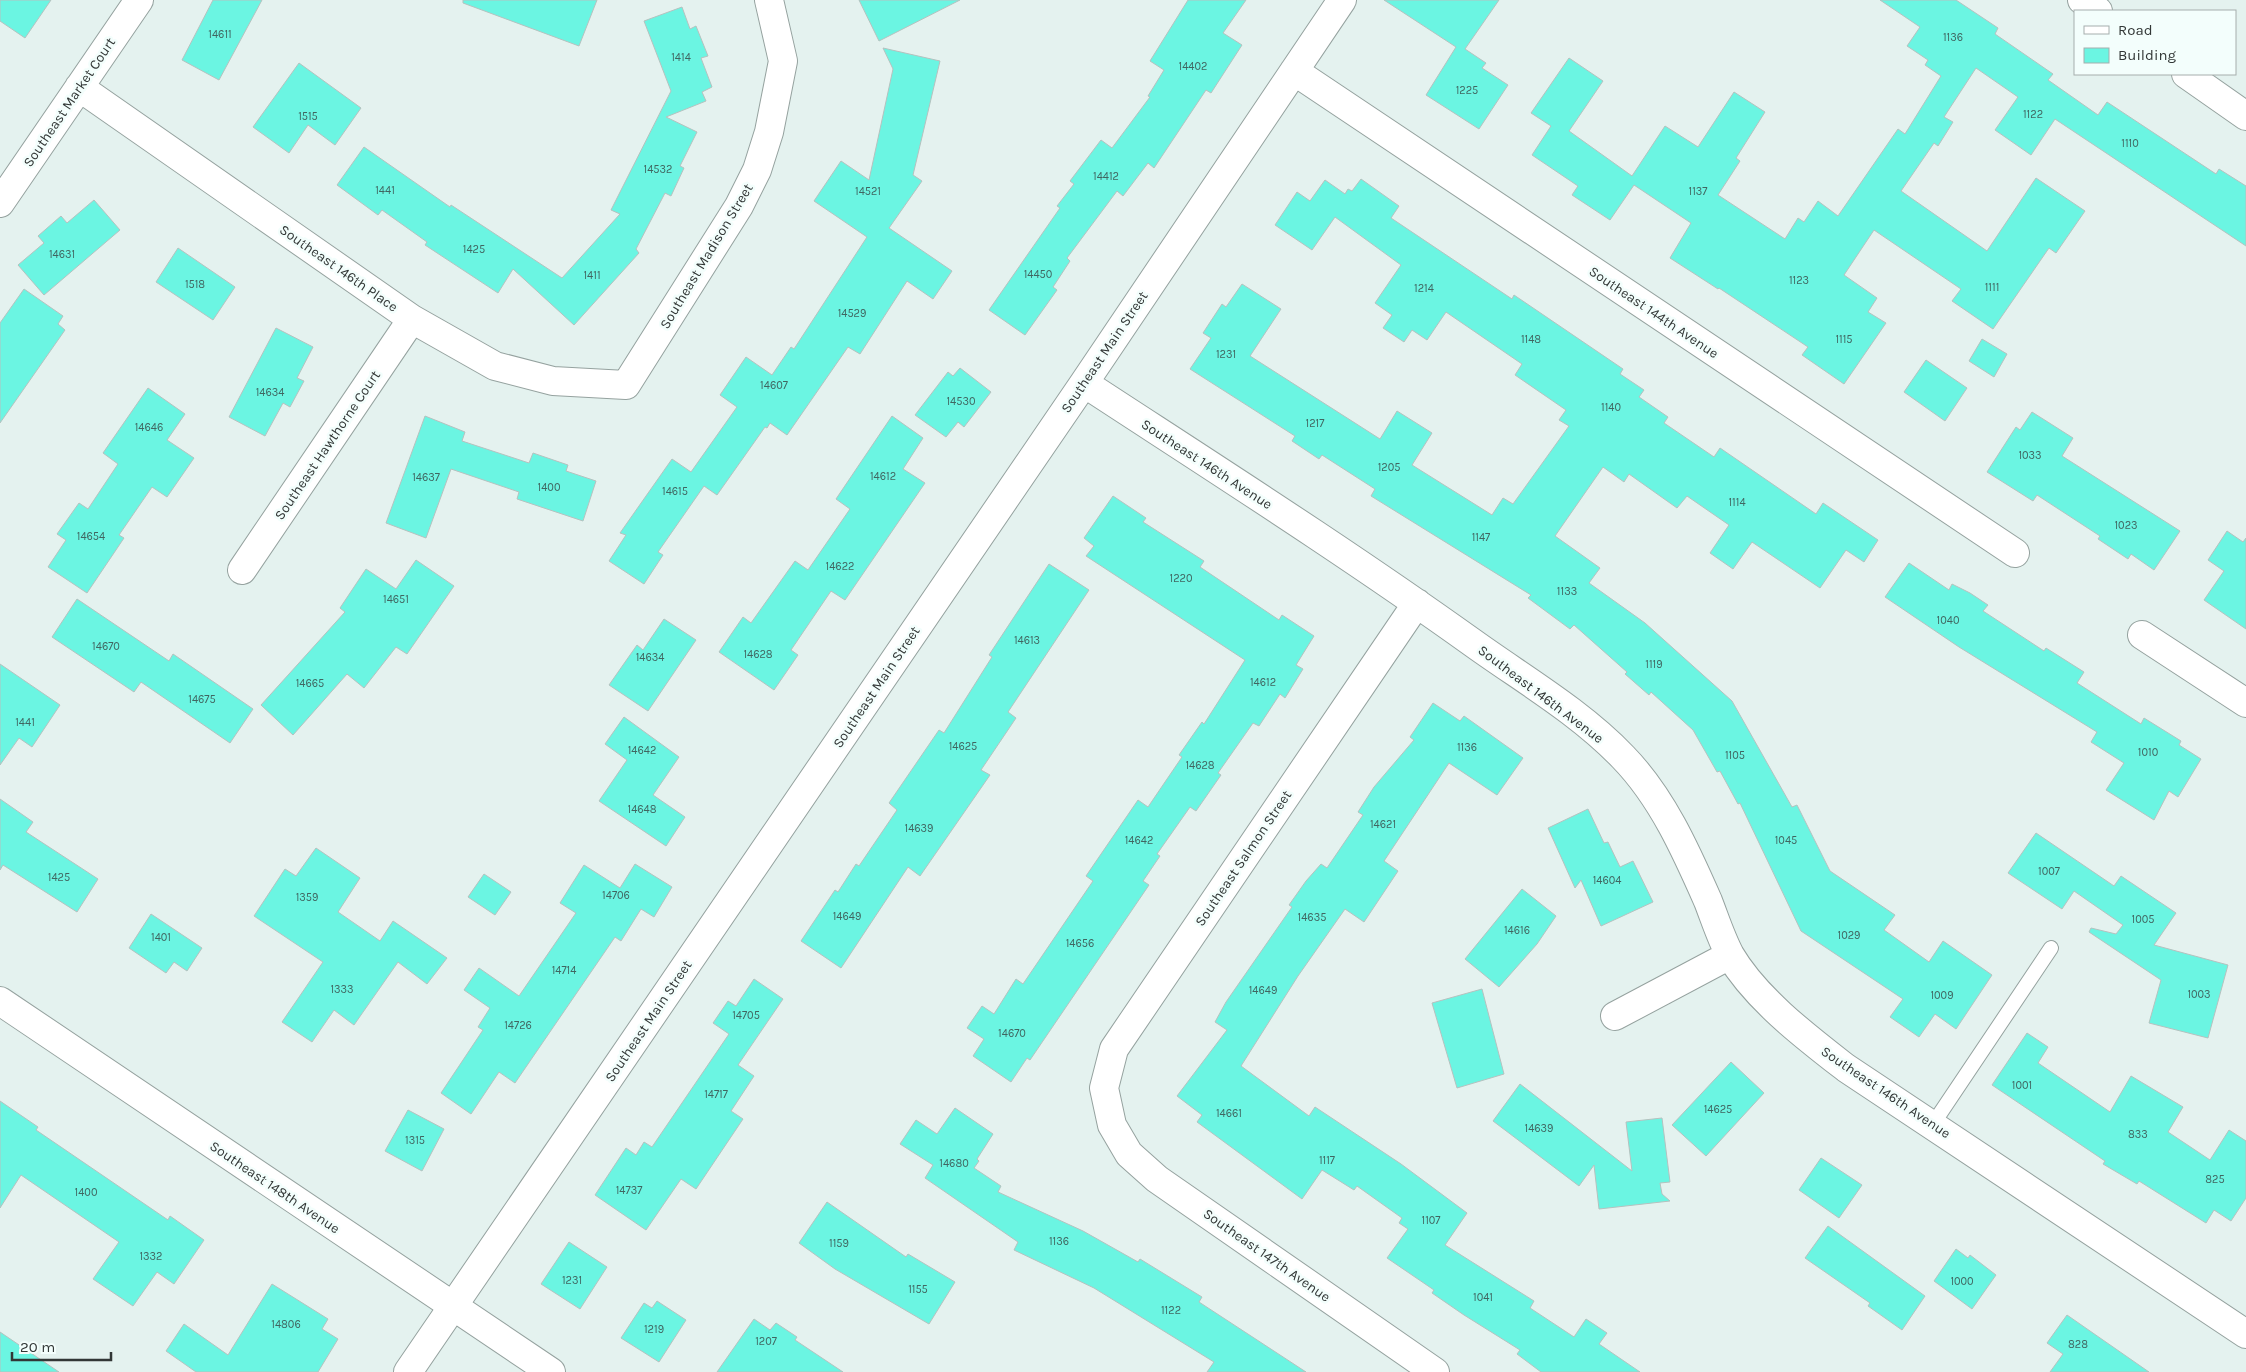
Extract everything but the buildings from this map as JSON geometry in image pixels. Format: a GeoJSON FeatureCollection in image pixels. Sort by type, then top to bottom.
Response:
{"type":"FeatureCollection","features":[{"type":"Feature","properties":{"kind":"street","name":"Southeast Market Court"},"geometry":{"type":"LineString","coordinates":[[0,203],[139,0]]}},
{"type":"Feature","properties":{"kind":"street","name":"Southeast Madison Street"},"geometry":{"type":"LineString","coordinates":[[626,385],[739,206],[757,170],[769,132],[783,62],[769,0]]}},
{"type":"Feature","properties":{"kind":"street","name":"Southeast Main Street"},"geometry":{"type":"LineString","coordinates":[[408,1372],[1084,382],[1342,0]]}},
{"type":"Feature","properties":{"kind":"street"},"geometry":{"type":"LineString","coordinates":[[2082,0],[2097,10]]}},
{"type":"Feature","properties":{"kind":"street","name":"Southeast 144th Avenue"},"geometry":{"type":"LineString","coordinates":[[1294,71],[2015,553]]}},
{"type":"Feature","properties":{"kind":"street"},"geometry":{"type":"LineString","coordinates":[[2188,75],[2243,108]]}},
{"type":"Feature","properties":{"kind":"street","name":"Southeast 146th Place"},"geometry":{"type":"LineString","coordinates":[[79,88],[412,318],[495,366],[553,381],[626,385]]}},
{"type":"Feature","properties":{"kind":"street","name":"Southeast Hawthorne Court"},"geometry":{"type":"LineString","coordinates":[[242,570],[412,318]]}},
{"type":"Feature","properties":{"kind":"street","name":"Southeast 146th Avenue"},"geometry":{"type":"LineString","coordinates":[[1084,382],[1417,602],[1580,720],[1623,757],[1646,785],[1670,821],[1689,858],[1730,955],[1763,997],[1796,1028],[1846,1068],[1933,1124],[2246,1334]]}},
{"type":"Feature","properties":{"kind":"street","name":"Southeast Salmon Street"},"geometry":{"type":"LineString","coordinates":[[1112,1125],[1104,1088],[1114,1049],[1417,602]]}},
{"type":"Feature","properties":{"kind":"street"},"geometry":{"type":"LineString","coordinates":[[2142,635],[2246,704]]}},
{"type":"Feature","properties":{"kind":"street"},"geometry":{"type":"LineString","coordinates":[[1615,1016],[1730,955]]}},
{"type":"Feature","properties":{"kind":"street","name":"Southeast 148th Avenue"},"geometry":{"type":"LineString","coordinates":[[0,1001],[551,1372]]}},
{"type":"Feature","properties":{"kind":"street","name":"Southeast 147th Avenue"},"geometry":{"type":"LineString","coordinates":[[1112,1125],[1129,1154],[1156,1179],[1436,1372]]}},
{"type":"Feature","properties":{"kind":"lane"},"geometry":{"type":"LineString","coordinates":[[1933,1124],[2051,948]]}}]}
